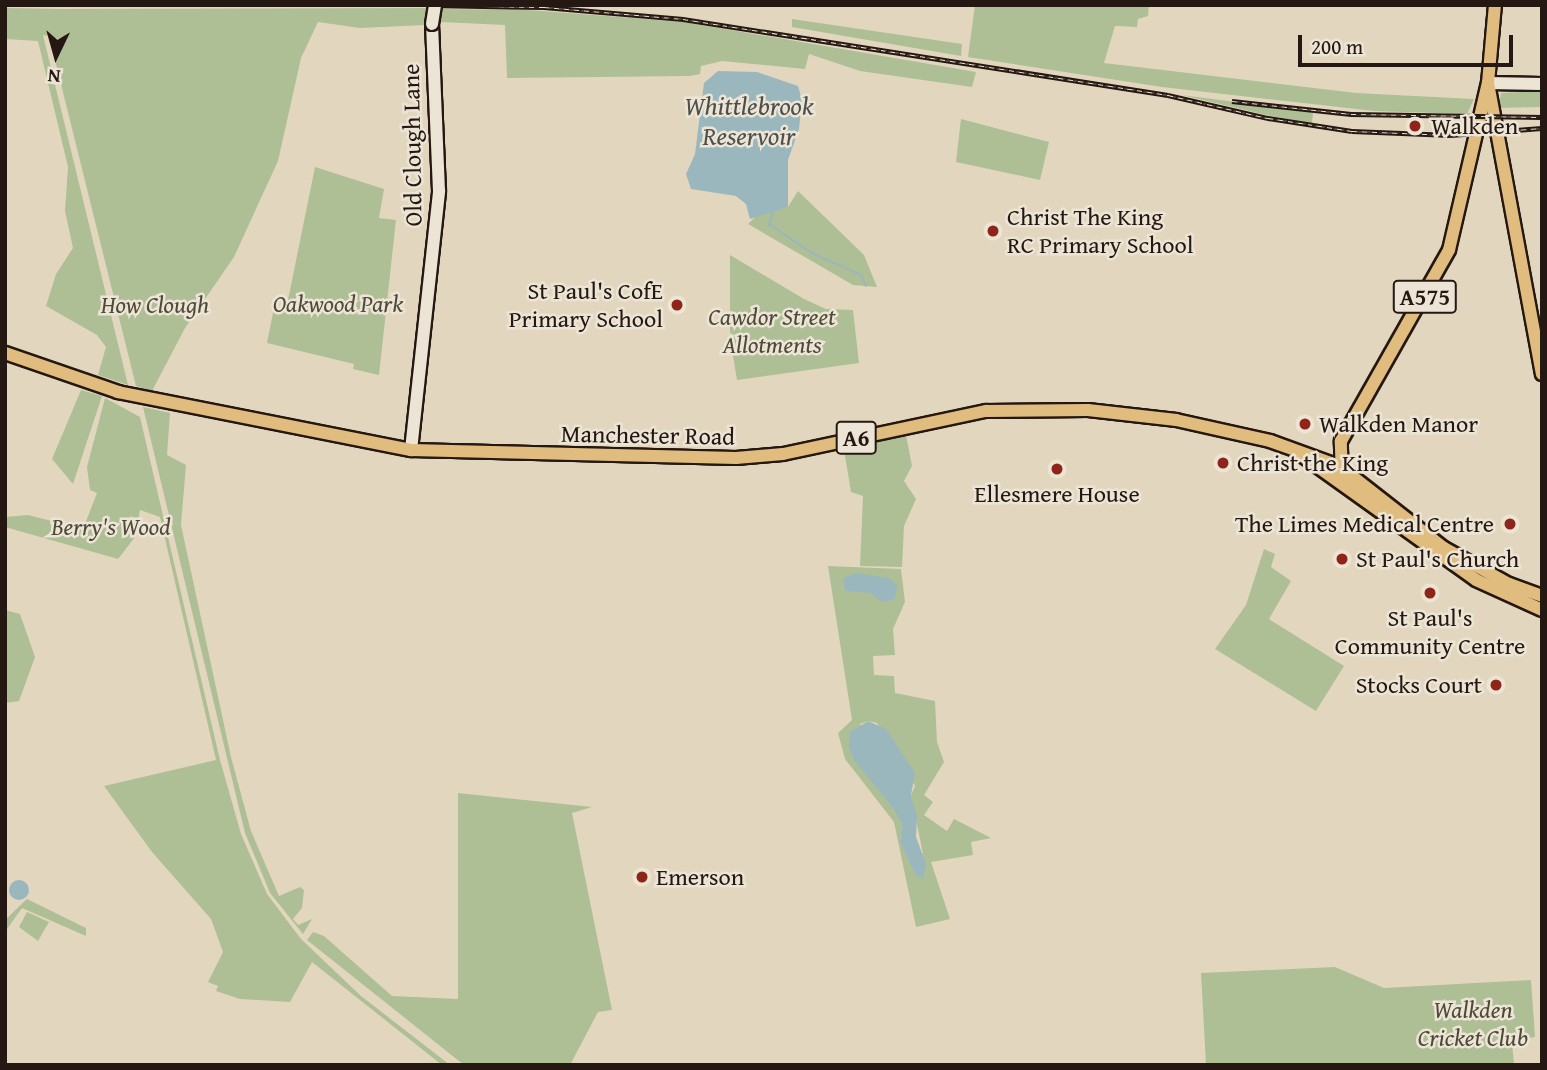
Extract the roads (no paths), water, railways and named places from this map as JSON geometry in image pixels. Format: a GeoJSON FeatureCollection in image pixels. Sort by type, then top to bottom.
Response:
{"type":"FeatureCollection","features":[{"type":"Feature","properties":{"kind":"main road","name":"A575"},"geometry":{"type":"LineString","coordinates":[[1339,466],[1341,441],[1445,260],[1488,83],[1495,5]]}},
{"type":"Feature","properties":{"kind":"main road","name":"A575"},"geometry":{"type":"LineString","coordinates":[[1488,83],[1542,374]]}},
{"type":"Feature","properties":{"kind":"main road"},"geometry":{"type":"LineString","coordinates":[[1478,121],[1496,121]]}},
{"type":"Feature","properties":{"kind":"main road","name":"Manchester Road"},"geometry":{"type":"LineString","coordinates":[[5,354],[121,393],[411,450],[762,456],[942,418],[1030,408],[1166,418],[1294,449],[1339,466],[1444,548],[1542,596]]}},
{"type":"Feature","properties":{"kind":"main road"},"geometry":{"type":"LineString","coordinates":[[1294,449],[1325,449],[1341,441]]}},
{"type":"Feature","properties":{"kind":"main road","name":"Manchester Road"},"geometry":{"type":"LineString","coordinates":[[1294,449],[1476,580],[1542,610]]}},
{"type":"Feature","properties":{"kind":"main road"},"geometry":{"type":"LineString","coordinates":[[1339,466],[1344,481],[1358,494]]}},
{"type":"Feature","properties":{"kind":"street","name":"Old Clough Lane"},"geometry":{"type":"LineString","coordinates":[[411,450],[438,218],[432,24],[435,5]]}},
{"type":"Feature","properties":{"kind":"street"},"geometry":{"type":"LineString","coordinates":[[1488,83],[1542,84]]}},
{"type":"Feature","properties":{"kind":"water","name":"Whittlebrook Reservoir"},"geometry":{"type":"Polygon","coordinates":[[[718,71],[757,72],[798,86],[802,100],[799,129],[788,160],[788,207],[750,219],[746,204],[736,196],[691,189],[686,174],[695,154],[704,83],[718,71]]]}},
{"type":"Feature","properties":{"kind":"water"},"geometry":{"type":"Polygon","coordinates":[[[856,573],[889,578],[897,585],[895,599],[882,602],[870,593],[845,591],[843,578],[856,573]]]}},
{"type":"Feature","properties":{"kind":"water"},"geometry":{"type":"Polygon","coordinates":[[[868,721],[886,729],[915,773],[911,795],[917,816],[916,837],[926,864],[923,878],[916,876],[900,841],[902,824],[894,809],[854,760],[849,747],[850,732],[868,721]]]}},
{"type":"Feature","properties":{"kind":"water"},"geometry":{"type":"Polygon","coordinates":[[[15,880],[23,880],[29,890],[23,900],[15,900],[9,894],[9,886],[15,880]]]}},
{"type":"Feature","properties":{"kind":"waterway"},"geometry":{"type":"LineString","coordinates":[[773,212],[769,224],[812,253],[861,275],[866,286]]}},
{"type":"Feature","properties":{"kind":"railway"},"geometry":{"type":"LineString","coordinates":[[429,5],[544,7],[683,19],[1168,95],[1268,118],[1352,131],[1451,135],[1542,128]]}},
{"type":"Feature","properties":{"kind":"railway"},"geometry":{"type":"LineString","coordinates":[[1232,101],[1351,114],[1542,117]]}},
{"type":"Feature","properties":{"kind":"place","name":"Walkden"},"geometry":{"type":"Point","coordinates":[1415,126]}},
{"type":"Feature","properties":{"kind":"place","name":"Christ The King RC Primary School"},"geometry":{"type":"Point","coordinates":[993,231]}},
{"type":"Feature","properties":{"kind":"place","name":"St Paul's CofE Primary School"},"geometry":{"type":"Point","coordinates":[677,305]}},
{"type":"Feature","properties":{"kind":"place","name":"Walkden Manor"},"geometry":{"type":"Point","coordinates":[1305,424]}},
{"type":"Feature","properties":{"kind":"place","name":"Christ the King"},"geometry":{"type":"Point","coordinates":[1223,463]}},
{"type":"Feature","properties":{"kind":"place","name":"Ellesmere House"},"geometry":{"type":"Point","coordinates":[1057,469]}},
{"type":"Feature","properties":{"kind":"place","name":"The Limes Medical Centre"},"geometry":{"type":"Point","coordinates":[1510,524]}},
{"type":"Feature","properties":{"kind":"place","name":"St Paul's Church"},"geometry":{"type":"Point","coordinates":[1342,559]}},
{"type":"Feature","properties":{"kind":"place","name":"St Paul's Community Centre"},"geometry":{"type":"Point","coordinates":[1430,593]}},
{"type":"Feature","properties":{"kind":"place","name":"Stocks Court"},"geometry":{"type":"Point","coordinates":[1496,685]}},
{"type":"Feature","properties":{"kind":"place","name":"Emerson"},"geometry":{"type":"Point","coordinates":[642,877]}},
{"type":"Feature","properties":{"kind":"park label","name":"Oakwood Park"},"geometry":{"type":"Point","coordinates":[338,304]}},
{"type":"Feature","properties":{"kind":"park label","name":"How Clough"},"geometry":{"type":"Point","coordinates":[155,305]}},
{"type":"Feature","properties":{"kind":"park label","name":"Cawdor Street Allotments"},"geometry":{"type":"Point","coordinates":[772,331]}},
{"type":"Feature","properties":{"kind":"park label","name":"Berry's Wood"},"geometry":{"type":"Point","coordinates":[111,527]}},
{"type":"Feature","properties":{"kind":"park label","name":"Walkden Cricket Club"},"geometry":{"type":"Point","coordinates":[1473,1024]}}]}
